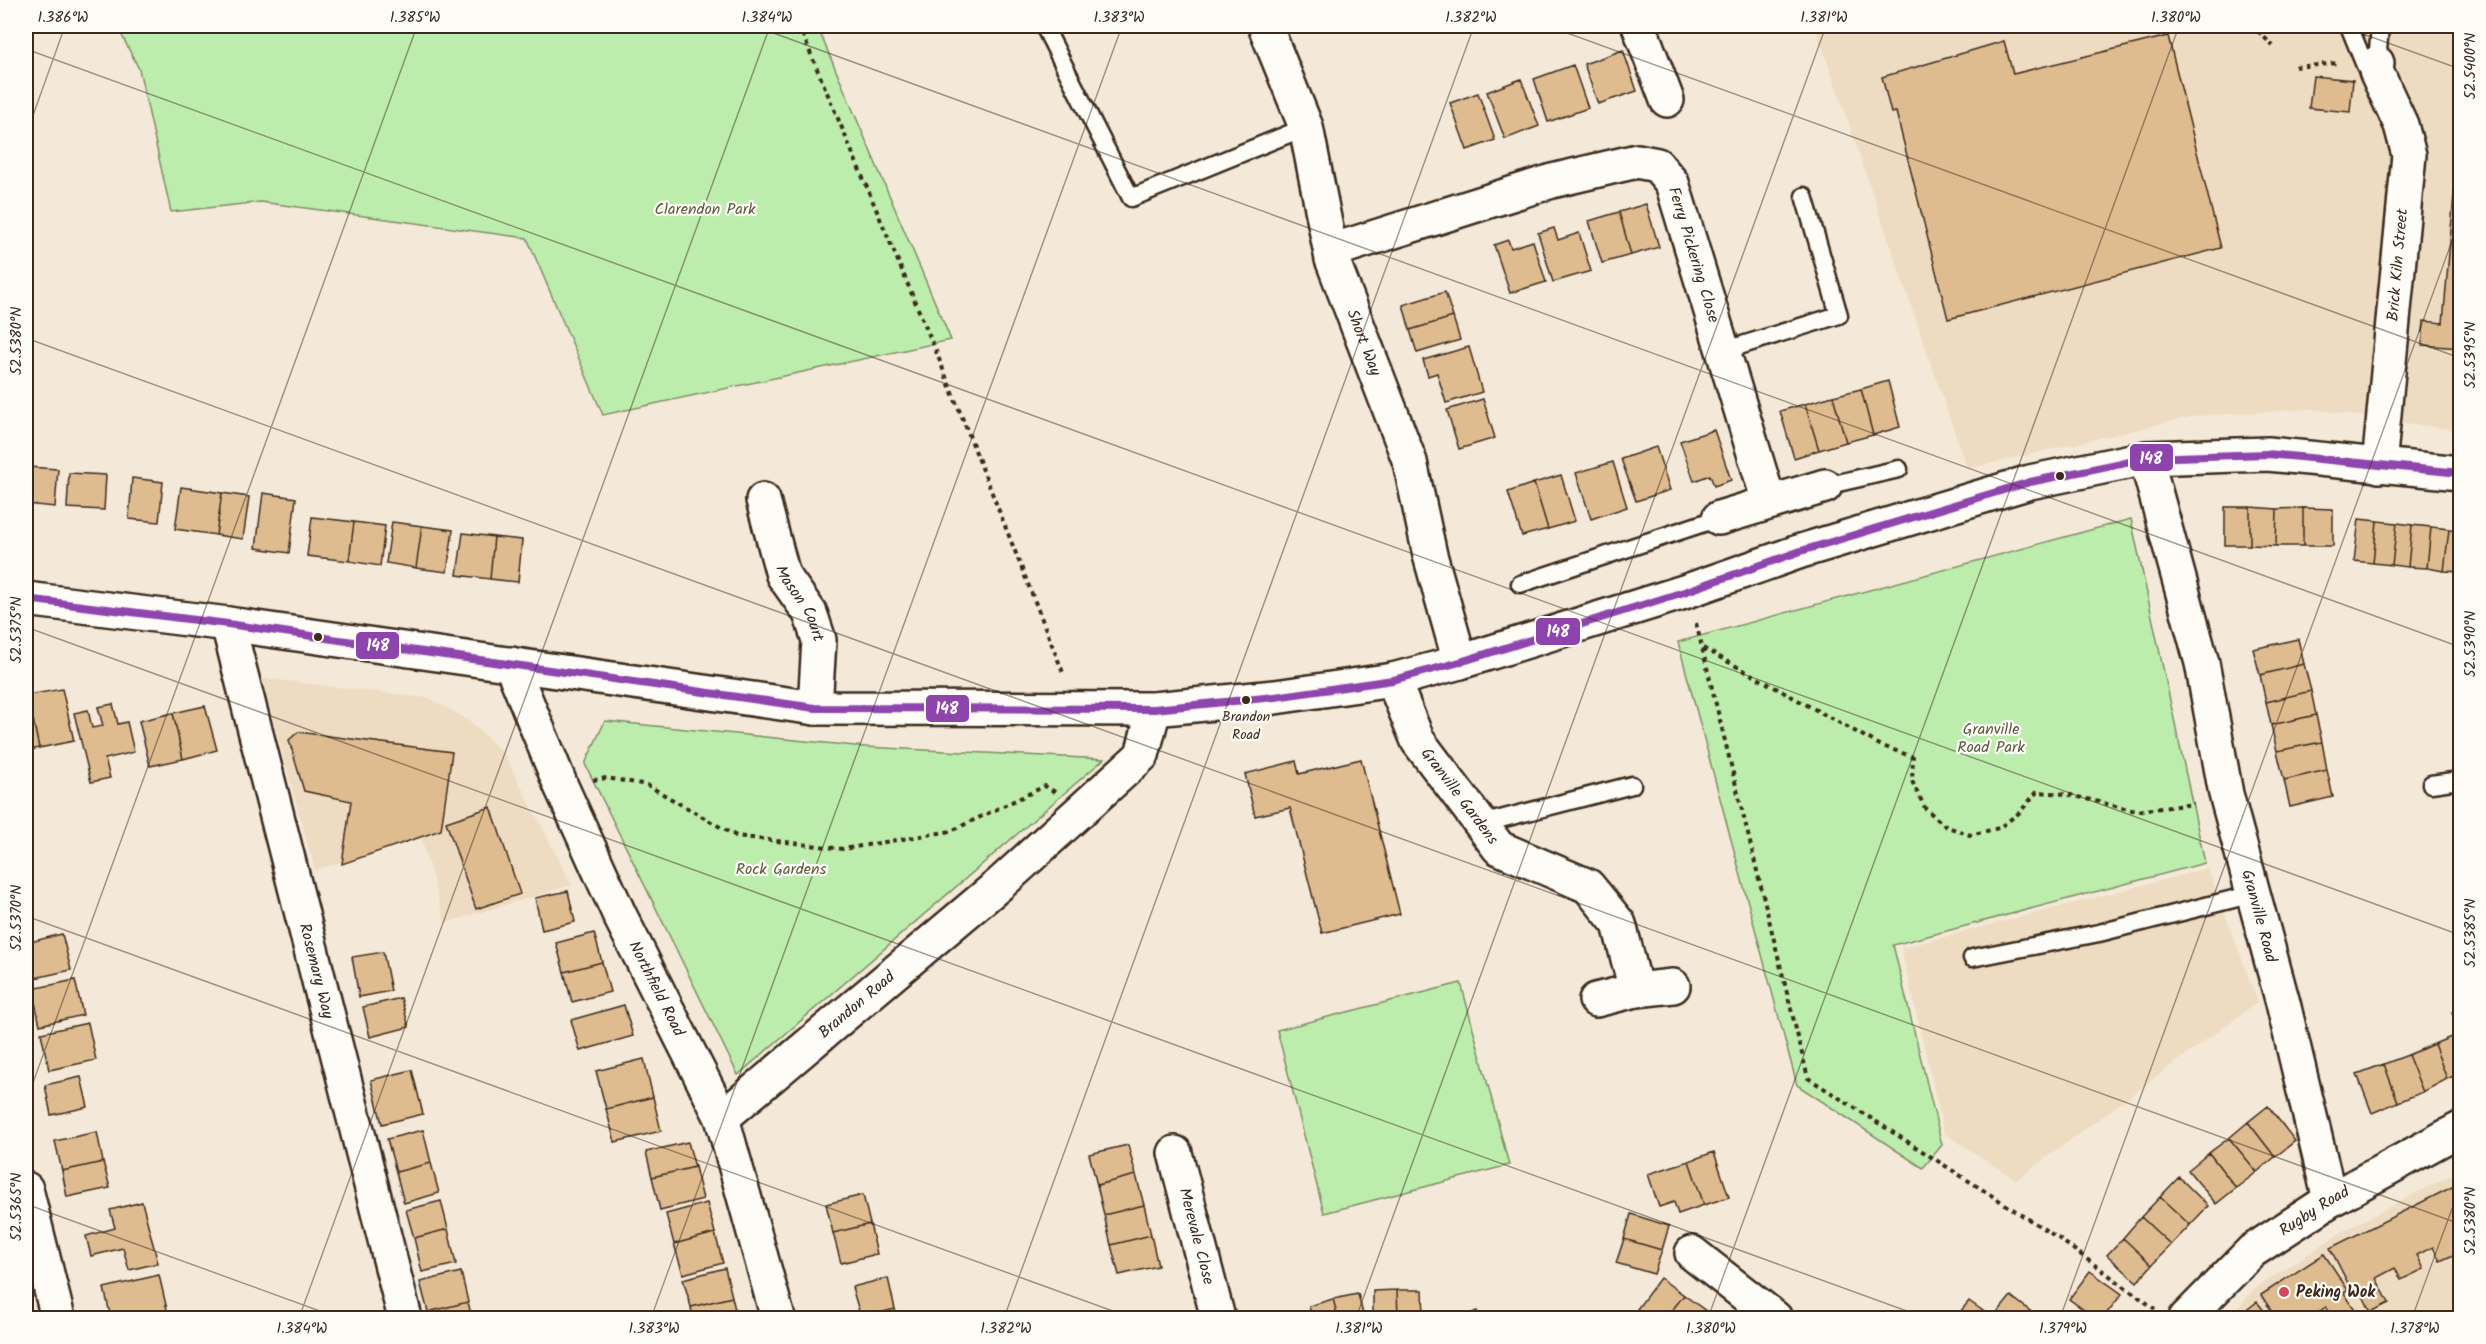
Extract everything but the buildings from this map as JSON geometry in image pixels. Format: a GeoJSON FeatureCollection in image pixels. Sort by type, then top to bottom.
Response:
{"type":"FeatureCollection","features":[{"type":"Feature","properties":{"kind":"street","name":"Short Way"},"geometry":{"type":"LineString","coordinates":[[1265,26],[1306,127],[1330,251],[1410,462],[1430,555],[1460,663]]}},
{"type":"Feature","properties":{"kind":"street"},"geometry":{"type":"LineString","coordinates":[[1639,26],[1667,100]]}},
{"type":"Feature","properties":{"kind":"street","name":"Brick Kiln Street"},"geometry":{"type":"LineString","coordinates":[[2373,67],[2401,125],[2409,155],[2379,466]]}},
{"type":"Feature","properties":{"kind":"street","name":"Ferry Pickering Close"},"geometry":{"type":"LineString","coordinates":[[1330,251],[1552,181],[1637,161],[1657,165],[1672,183],[1769,502]]}},
{"type":"Feature","properties":{"kind":"street"},"geometry":{"type":"LineString","coordinates":[[26,598],[228,624],[815,708],[1154,709],[1275,697],[1393,680],[1460,663],[1684,592],[1801,551],[2030,482],[2146,458],[2268,454],[2460,474]]}},
{"type":"Feature","properties":{"kind":"street","name":"Granville Road"},"geometry":{"type":"LineString","coordinates":[[2146,458],[2202,663],[2226,794],[2330,1200]]}},
{"type":"Feature","properties":{"kind":"street"},"geometry":{"type":"LineString","coordinates":[[1719,518],[1825,486]]}},
{"type":"Feature","properties":{"kind":"street","name":"Mason Court"},"geometry":{"type":"LineString","coordinates":[[763,500],[783,575],[810,613],[819,640],[815,708]]}},
{"type":"Feature","properties":{"kind":"street","name":"Rosemary Way"},"geometry":{"type":"LineString","coordinates":[[228,624],[405,1318]]}},
{"type":"Feature","properties":{"kind":"street","name":"Northfield Road"},"geometry":{"type":"LineString","coordinates":[[512,664],[561,786],[620,916],[722,1118],[778,1318]]}},
{"type":"Feature","properties":{"kind":"street","name":"Granville Gardens"},"geometry":{"type":"LineString","coordinates":[[1393,680],[1418,741],[1499,848],[1588,886],[1619,924],[1636,990]]}},
{"type":"Feature","properties":{"kind":"street","name":"Brandon Road"},"geometry":{"type":"LineString","coordinates":[[722,1118],[1001,883],[1142,755],[1154,709]]}},
{"type":"Feature","properties":{"kind":"street"},"geometry":{"type":"LineString","coordinates":[[1596,1000],[1636,990],[1673,986]]}},
{"type":"Feature","properties":{"kind":"street","name":"Rugby Road"},"geometry":{"type":"LineString","coordinates":[[2172,1315],[2252,1251],[2330,1200],[2460,1129]]}},
{"type":"Feature","properties":{"kind":"street","name":"Merevale Close"},"geometry":{"type":"LineString","coordinates":[[1175,1153],[1218,1318]]}},
{"type":"Feature","properties":{"kind":"street"},"geometry":{"type":"LineString","coordinates":[[26,1189],[58,1318]]}},
{"type":"Feature","properties":{"kind":"street"},"geometry":{"type":"LineString","coordinates":[[1692,1253],[1775,1318]]}},
{"type":"Feature","properties":{"kind":"lane"},"geometry":{"type":"LineString","coordinates":[[1044,26],[1131,198],[1306,127]]}},
{"type":"Feature","properties":{"kind":"lane"},"geometry":{"type":"LineString","coordinates":[[2349,26],[2373,67]]}},
{"type":"Feature","properties":{"kind":"lane"},"geometry":{"type":"LineString","coordinates":[[2373,67],[2380,26]]}},
{"type":"Feature","properties":{"kind":"lane"},"geometry":{"type":"LineString","coordinates":[[1723,351],[1839,315],[1804,196]]}},
{"type":"Feature","properties":{"kind":"lane"},"geometry":{"type":"LineString","coordinates":[[1825,486],[1899,469]]}},
{"type":"Feature","properties":{"kind":"lane"},"geometry":{"type":"LineString","coordinates":[[1520,584],[1719,518]]}},
{"type":"Feature","properties":{"kind":"lane"},"geometry":{"type":"LineString","coordinates":[[2431,784],[2460,780]]}},
{"type":"Feature","properties":{"kind":"lane"},"geometry":{"type":"LineString","coordinates":[[1481,824],[1632,785]]}},
{"type":"Feature","properties":{"kind":"lane"},"geometry":{"type":"LineString","coordinates":[[1972,958],[2099,933],[2253,894]]}},
{"type":"Feature","properties":{"kind":"path"},"geometry":{"type":"LineString","coordinates":[[799,26],[935,349],[1078,709]]}},
{"type":"Feature","properties":{"kind":"path"},"geometry":{"type":"LineString","coordinates":[[2258,31],[2273,46]]}},
{"type":"Feature","properties":{"kind":"path"},"geometry":{"type":"LineString","coordinates":[[2295,67],[2328,66]]}},
{"type":"Feature","properties":{"kind":"path"},"geometry":{"type":"LineString","coordinates":[[1684,592],[1701,636],[1808,1078],[2049,1232],[2172,1315]]}},
{"type":"Feature","properties":{"kind":"path"},"geometry":{"type":"LineString","coordinates":[[1703,648],[1880,745],[1913,757],[1912,781],[1925,808],[1945,826],[1970,836],[1999,828],[2019,813],[2037,792],[2066,794],[2136,811],[2191,805],[2226,794]]}},
{"type":"Feature","properties":{"kind":"path"},"geometry":{"type":"LineString","coordinates":[[561,786],[608,778],[647,785],[736,836],[843,849],[951,831],[1045,786],[1086,806]]}},
{"type":"Feature","properties":{"kind":"shaded area"},"geometry":{"type":"Polygon","coordinates":[[[1815,26],[2460,26],[2460,431],[2311,409],[2195,416],[1967,469],[1815,26]]]}},
{"type":"Feature","properties":{"kind":"shaded area"},"geometry":{"type":"Polygon","coordinates":[[[261,678],[429,698],[470,721],[505,755],[572,885],[445,923],[421,838],[315,870],[261,678]]]}},
{"type":"Feature","properties":{"kind":"shaded area"},"geometry":{"type":"Polygon","coordinates":[[[2208,868],[2258,1002],[2016,1180],[1944,1133],[1901,948],[2208,868]]]}},
{"type":"Feature","properties":{"kind":"shaded area"},"geometry":{"type":"Polygon","coordinates":[[[2460,1170],[2460,1318],[2230,1318],[2254,1289],[2345,1230],[2460,1170]]]}},
{"type":"Feature","properties":{"kind":"green space","name":"Clarendon Park"},"geometry":{"type":"Polygon","coordinates":[[[117,26],[817,26],[951,340],[603,415],[527,238],[261,202],[171,212],[139,69],[117,26]]]}},
{"type":"Feature","properties":{"kind":"green space","name":"Granville Road Park"},"geometry":{"type":"Polygon","coordinates":[[[2131,519],[2205,863],[1893,945],[1942,1145],[1923,1168],[1797,1085],[1678,642],[2131,519]]]}},
{"type":"Feature","properties":{"kind":"green space","name":"Rock Gardens"},"geometry":{"type":"Polygon","coordinates":[[[605,721],[865,747],[1104,759],[738,1075],[585,764],[605,721]]]}},
{"type":"Feature","properties":{"kind":"green space"},"geometry":{"type":"Polygon","coordinates":[[[1461,983],[1509,1165],[1324,1213],[1277,1030],[1461,983]]]}},
{"type":"Feature","properties":{"kind":"transit line","name":"148"},"geometry":{"type":"LineString","coordinates":[[26,599],[228,624],[815,708],[1154,709],[1275,697],[1393,680],[1460,662],[1684,592],[1801,551],[2030,482],[2146,458],[2268,454],[2460,473]]}},
{"type":"Feature","properties":{"kind":"place","name":"Brandon Road"},"geometry":{"type":"Point","coordinates":[1246,700]}},
{"type":"Feature","properties":{"kind":"place","name":"Peking Wok"},"geometry":{"type":"Point","coordinates":[2284,1292]}}]}
